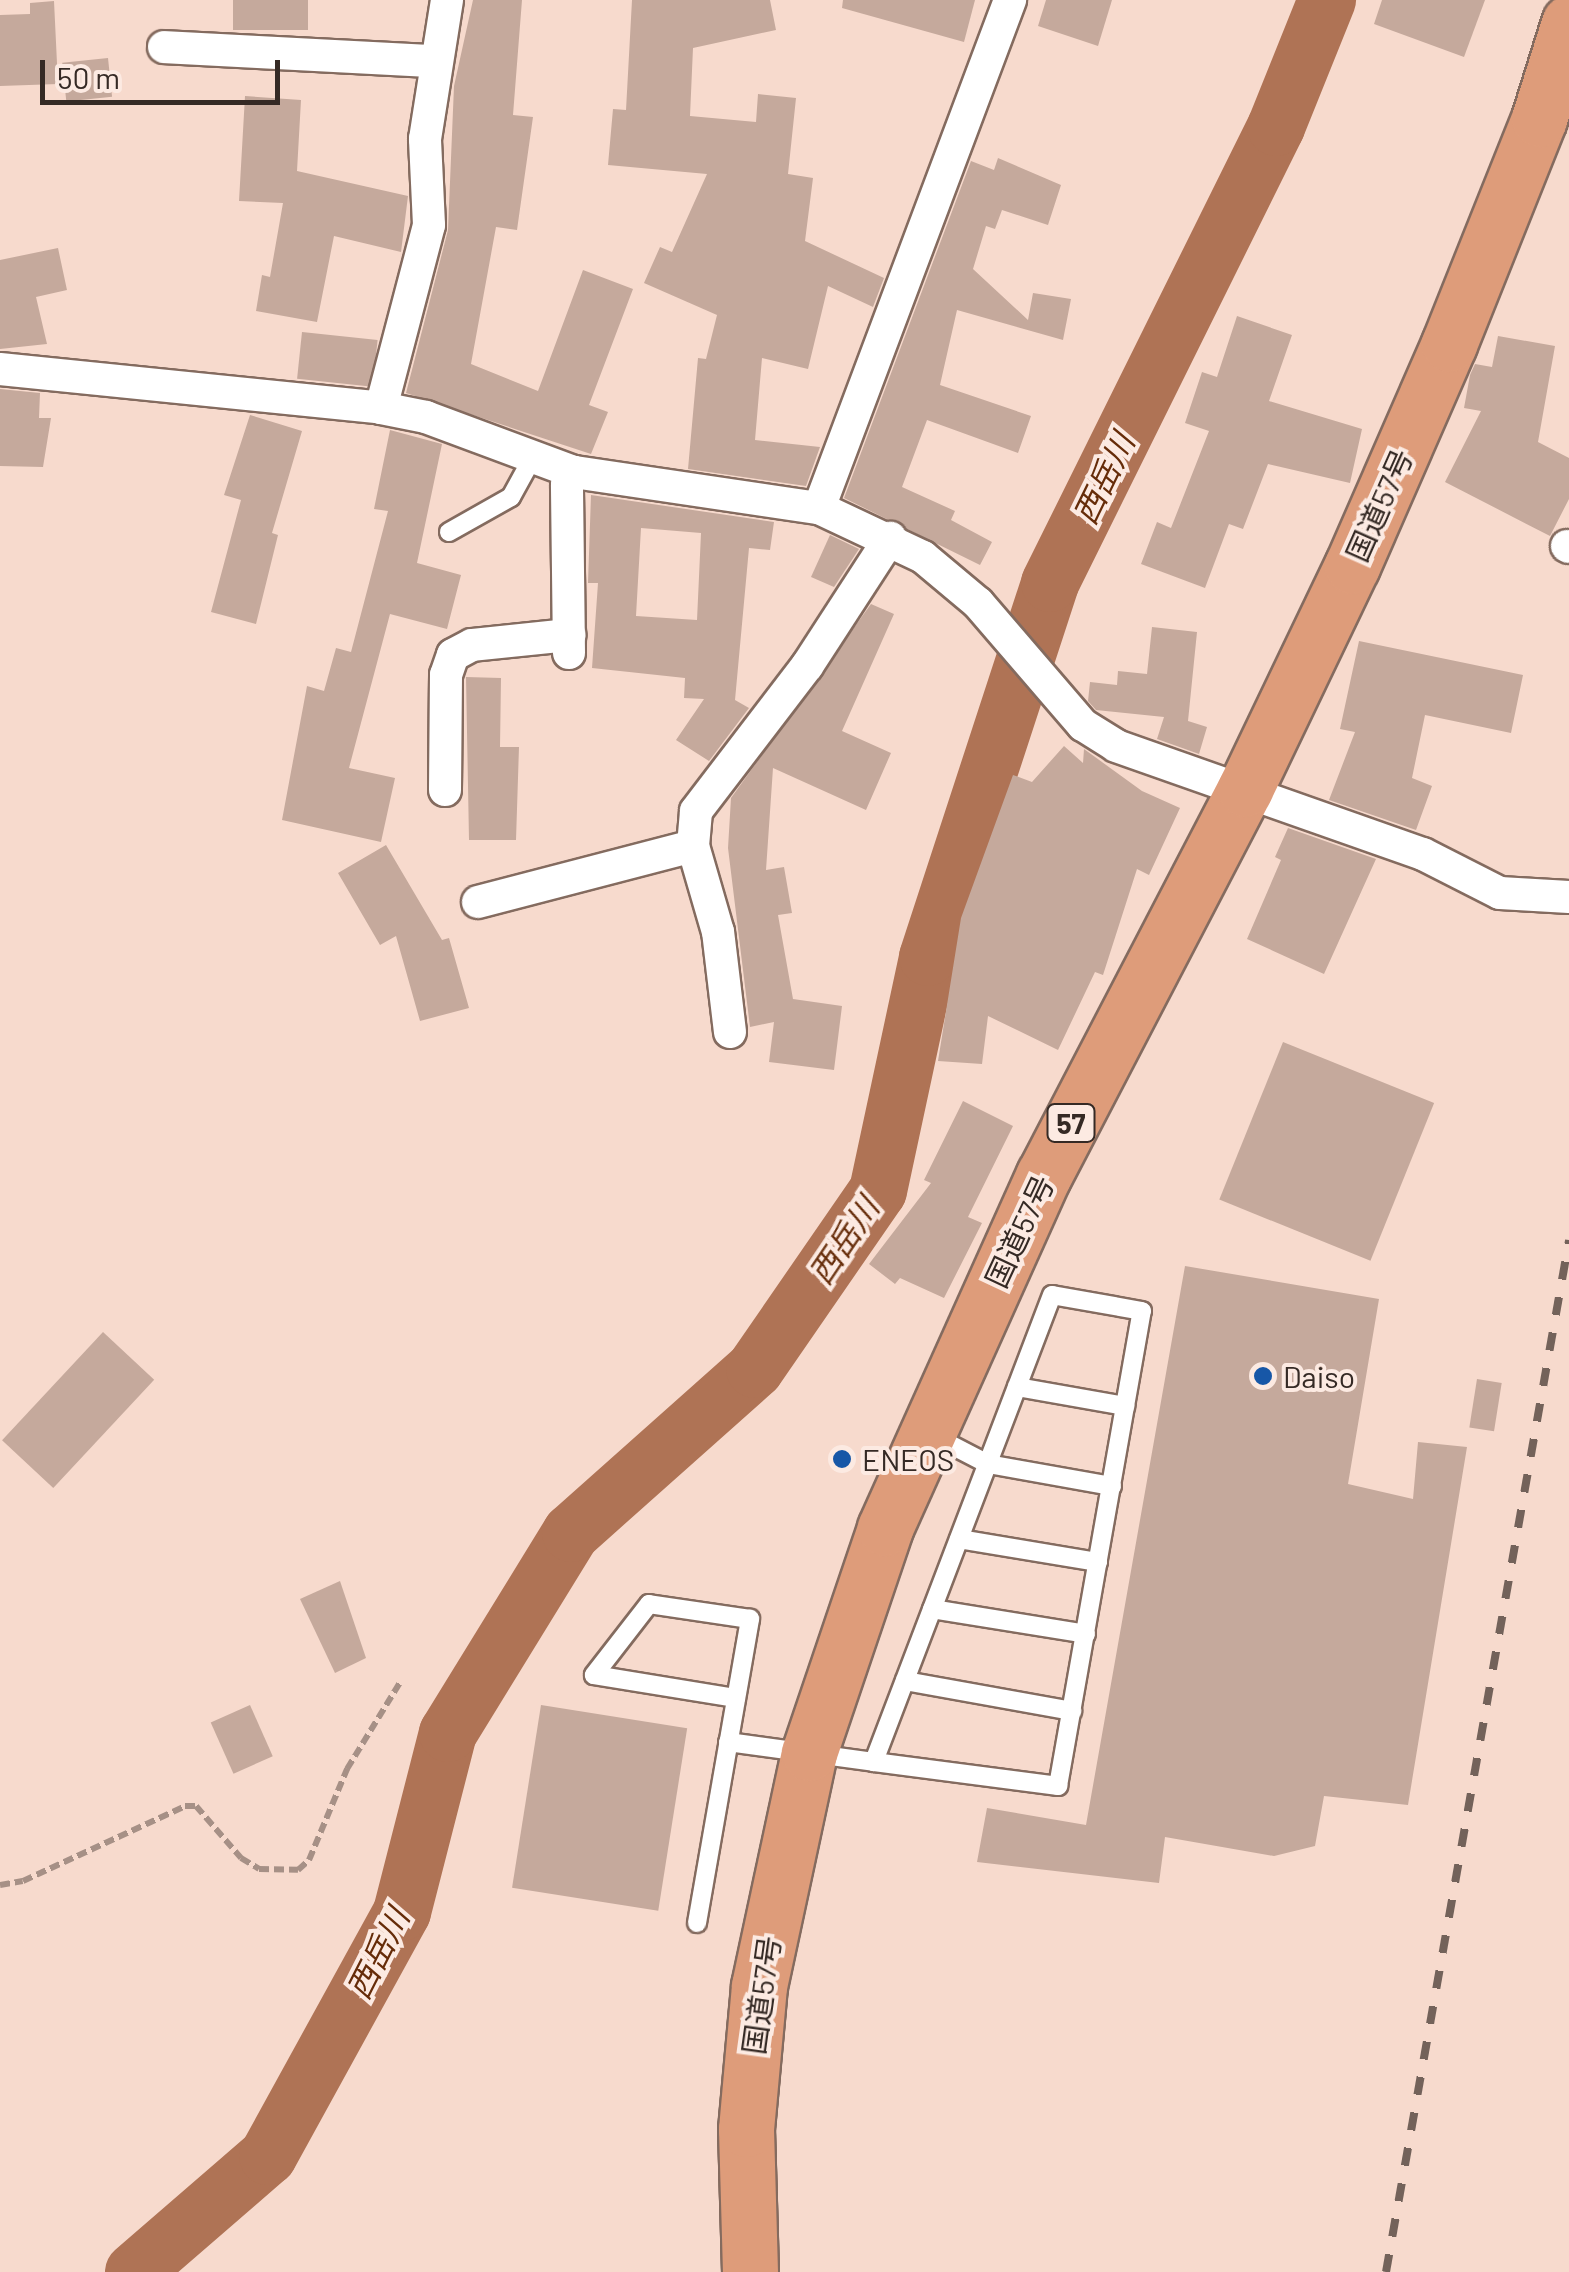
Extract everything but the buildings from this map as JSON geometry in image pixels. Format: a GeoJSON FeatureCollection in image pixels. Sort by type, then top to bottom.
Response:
{"type":"FeatureCollection","features":[{"type":"Feature","properties":{"kind":"highway","name":"国道57号"},"geometry":{"type":"LineString","coordinates":[[750,2272],[746,2129],[759,1986],[809,1753],[885,1528],[1044,1175],[1245,789],[1449,344],[1539,119],[1569,23]]}},
{"type":"Feature","properties":{"kind":"street"},"geometry":{"type":"LineString","coordinates":[[381,408],[430,226],[425,139],[433,61],[447,0]]}},
{"type":"Feature","properties":{"kind":"street"},"geometry":{"type":"LineString","coordinates":[[819,508],[1010,0]]}},
{"type":"Feature","properties":{"kind":"street"},"geometry":{"type":"LineString","coordinates":[[164,47],[433,61]]}},
{"type":"Feature","properties":{"kind":"street"},"geometry":{"type":"LineString","coordinates":[[0,369],[381,408],[574,472],[819,508],[924,557],[978,604],[1083,725],[1116,746],[1423,854],[1500,893],[1569,896]]}},
{"type":"Feature","properties":{"kind":"street"},"geometry":{"type":"LineString","coordinates":[[445,790],[446,675],[453,655],[472,645],[569,644],[567,485],[574,472]]}},
{"type":"Feature","properties":{"kind":"street"},"geometry":{"type":"LineString","coordinates":[[730,1032],[718,932],[693,846],[696,811],[806,666],[890,538]]}},
{"type":"Feature","properties":{"kind":"street"},"geometry":{"type":"LineString","coordinates":[[478,902],[693,846]]}},
{"type":"Feature","properties":{"kind":"lane"},"geometry":{"type":"LineString","coordinates":[[448,532],[512,496],[533,457]]}},
{"type":"Feature","properties":{"kind":"lane"},"geometry":{"type":"LineString","coordinates":[[728,1742],[874,1762],[1058,1786],[1142,1310],[1052,1295],[874,1762]]}},
{"type":"Feature","properties":{"kind":"lane"},"geometry":{"type":"LineString","coordinates":[[1017,1387],[1125,1406]]}},
{"type":"Feature","properties":{"kind":"lane"},"geometry":{"type":"LineString","coordinates":[[927,1431],[988,1464],[1112,1486]]}},
{"type":"Feature","properties":{"kind":"lane"},"geometry":{"type":"LineString","coordinates":[[959,1539],[1098,1562]]}},
{"type":"Feature","properties":{"kind":"lane"},"geometry":{"type":"LineString","coordinates":[[698,1923],[750,1618],[650,1604],[594,1675],[736,1698]]}},
{"type":"Feature","properties":{"kind":"lane"},"geometry":{"type":"LineString","coordinates":[[932,1609],[1086,1634]]}},
{"type":"Feature","properties":{"kind":"lane"},"geometry":{"type":"LineString","coordinates":[[905,1681],[1072,1711]]}},
{"type":"Feature","properties":{"kind":"path"},"geometry":{"type":"LineString","coordinates":[[0,1884],[23,1881],[185,1806],[196,1806],[241,1858],[259,1868],[298,1870],[309,1860],[348,1769],[401,1681]]}},
{"type":"Feature","properties":{"kind":"waterway","name":"西岳川"},"geometry":{"type":"LineString","coordinates":[[134,2272],[268,2156],[402,1912],[448,1733],[571,1533],[755,1369],[878,1191],[928,957],[1050,583],[1276,127],[1327,0]]}},
{"type":"Feature","properties":{"kind":"railway"},"geometry":{"type":"LineString","coordinates":[[1386,2272],[1569,1240]]}},
{"type":"Feature","properties":{"kind":"place","name":"Daiso"},"geometry":{"type":"Point","coordinates":[1263,1376]}},
{"type":"Feature","properties":{"kind":"place","name":"ENEOS"},"geometry":{"type":"Point","coordinates":[842,1459]}}]}
